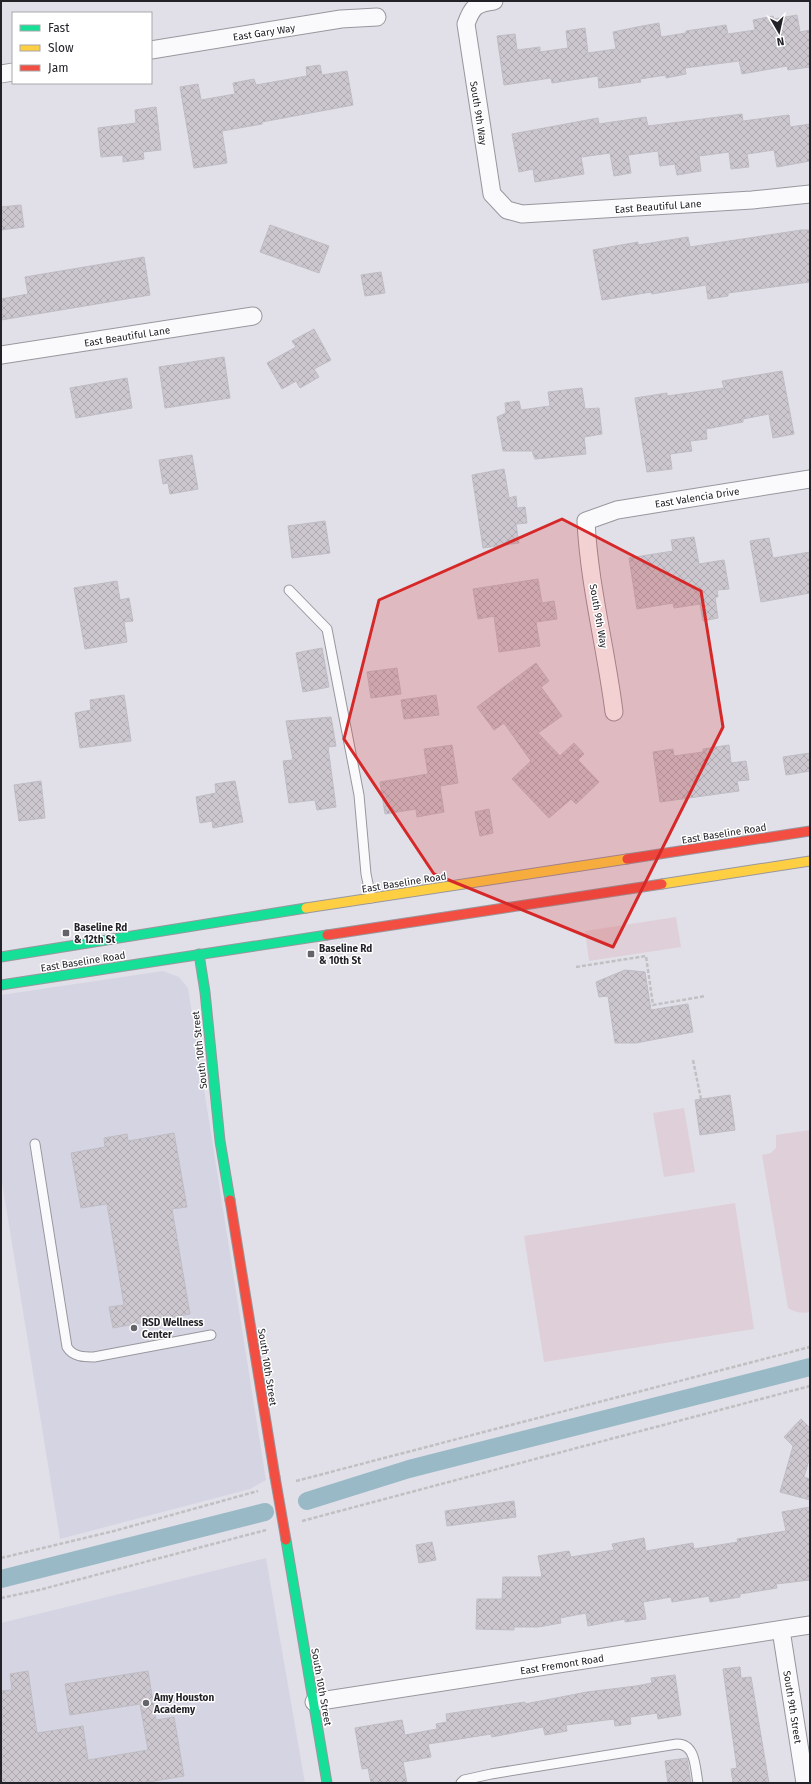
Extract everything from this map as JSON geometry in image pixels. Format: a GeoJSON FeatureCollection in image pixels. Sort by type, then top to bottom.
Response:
{"type":"FeatureCollection","features":[{"type":"Feature","properties":{"kind":"main road","name":"East Baseline Road"},"geometry":{"type":"LineString","coordinates":[[1,957],[195,929],[371,898],[559,873],[810,831]]}},
{"type":"Feature","properties":{"kind":"main road","name":"East Baseline Road"},"geometry":{"type":"LineString","coordinates":[[1,986],[198,950],[563,895],[810,861]]}},
{"type":"Feature","properties":{"kind":"main road","name":"South 10th Street"},"geometry":{"type":"LineString","coordinates":[[198,950],[220,1142],[327,1783]]}},
{"type":"Feature","properties":{"kind":"street","name":"South 9th Way"},"geometry":{"type":"LineString","coordinates":[[494,1],[482,2],[471,10],[466,24],[492,194],[507,210]]}},
{"type":"Feature","properties":{"kind":"street","name":"East Gary Way"},"geometry":{"type":"LineString","coordinates":[[152,50],[341,19],[377,17]]}},
{"type":"Feature","properties":{"kind":"street"},"geometry":{"type":"LineString","coordinates":[[1,74],[12,72]]}},
{"type":"Feature","properties":{"kind":"street","name":"East Beautiful Lane"},"geometry":{"type":"LineString","coordinates":[[507,210],[522,214],[752,200],[810,194]]}},
{"type":"Feature","properties":{"kind":"street","name":"East Beautiful Lane"},"geometry":{"type":"LineString","coordinates":[[1,355],[253,316]]}},
{"type":"Feature","properties":{"kind":"street","name":"East Valencia Drive"},"geometry":{"type":"LineString","coordinates":[[586,521],[617,510],[810,479]]}},
{"type":"Feature","properties":{"kind":"street","name":"South 9th Way"},"geometry":{"type":"LineString","coordinates":[[586,521],[587,548],[609,672],[614,712]]}},
{"type":"Feature","properties":{"kind":"street","name":"East Fremont Road"},"geometry":{"type":"LineString","coordinates":[[314,1702],[810,1625]]}},
{"type":"Feature","properties":{"kind":"street","name":"South 9th Street"},"geometry":{"type":"LineString","coordinates":[[781,1630],[805,1783]]}},
{"type":"Feature","properties":{"kind":"lane"},"geometry":{"type":"LineString","coordinates":[[289,590],[327,629],[359,795],[366,874],[371,898]]}},
{"type":"Feature","properties":{"kind":"lane"},"geometry":{"type":"LineString","coordinates":[[35,1144],[67,1347],[70,1352],[81,1357],[94,1356],[211,1336]]}},
{"type":"Feature","properties":{"kind":"lane"},"geometry":{"type":"LineString","coordinates":[[462,1783],[464,1780],[491,1774],[677,1744],[684,1744],[689,1747],[693,1755],[698,1783]]}},
{"type":"Feature","properties":{"kind":"path"},"geometry":{"type":"LineString","coordinates":[[576,967],[646,956],[653,1005],[706,996]]}},
{"type":"Feature","properties":{"kind":"path"},"geometry":{"type":"LineString","coordinates":[[693,1060],[701,1099]]}},
{"type":"Feature","properties":{"kind":"path"},"geometry":{"type":"LineString","coordinates":[[299,1480],[810,1347]]}},
{"type":"Feature","properties":{"kind":"path"},"geometry":{"type":"LineString","coordinates":[[302,1521],[810,1386]]}},
{"type":"Feature","properties":{"kind":"path"},"geometry":{"type":"LineString","coordinates":[[1,1558],[114,1531],[262,1490]]}},
{"type":"Feature","properties":{"kind":"path"},"geometry":{"type":"LineString","coordinates":[[1,1598],[39,1590],[272,1528]]}},
{"type":"Feature","properties":{"kind":"highlighted area"},"geometry":{"type":"Polygon","coordinates":[[[562,519],[701,591],[723,727],[613,947],[434,874],[344,739],[379,600],[562,519]]]}},
{"type":"Feature","properties":{"kind":"shaded area"},"geometry":{"type":"Polygon","coordinates":[[[676,917],[681,947],[589,961],[585,931],[676,917]]]}},
{"type":"Feature","properties":{"kind":"shaded area","name":"RSD Wellness Center"},"geometry":{"type":"Polygon","coordinates":[[[163,971],[179,977],[188,988],[266,1480],[250,1489],[60,1539],[1,1176],[1,995],[163,971]]]}},
{"type":"Feature","properties":{"kind":"shaded area"},"geometry":{"type":"Polygon","coordinates":[[[684,1108],[695,1172],[664,1177],[653,1113],[684,1108]]]}},
{"type":"Feature","properties":{"kind":"shaded area"},"geometry":{"type":"Polygon","coordinates":[[[810,1130],[810,1312],[801,1313],[788,1308],[762,1155],[771,1153],[776,1148],[776,1135],[810,1130]]]}},
{"type":"Feature","properties":{"kind":"shaded area"},"geometry":{"type":"Polygon","coordinates":[[[735,1203],[754,1329],[544,1362],[524,1236],[735,1203]]]}},
{"type":"Feature","properties":{"kind":"shaded area","name":"Amy Houston Academy"},"geometry":{"type":"Polygon","coordinates":[[[266,1558],[305,1783],[1,1783],[1,1623],[266,1558]]]}},
{"type":"Feature","properties":{"kind":"building"},"geometry":{"type":"Polygon","coordinates":[[[797,15],[800,32],[810,30],[810,67],[788,70],[787,66],[742,74],[739,61],[685,68],[686,74],[666,78],[666,75],[640,79],[641,82],[599,88],[598,76],[552,83],[551,78],[504,85],[497,36],[515,34],[517,50],[540,47],[540,52],[568,48],[566,31],[585,28],[588,53],[616,49],[613,32],[659,23],[661,37],[686,33],[686,31],[726,25],[728,34],[755,30],[753,20],[773,16],[774,19],[797,15]]]}},
{"type":"Feature","properties":{"kind":"building"},"geometry":{"type":"Polygon","coordinates":[[[320,65],[322,75],[347,71],[353,105],[222,131],[227,163],[194,168],[180,87],[198,84],[201,100],[235,94],[233,83],[254,79],[256,85],[307,76],[306,67],[320,65]]]}},
{"type":"Feature","properties":{"kind":"building"},"geometry":{"type":"Polygon","coordinates":[[[156,107],[161,150],[143,152],[144,159],[123,162],[123,155],[101,157],[98,128],[136,123],[135,110],[156,107]]]}},
{"type":"Feature","properties":{"kind":"building"},"geometry":{"type":"Polygon","coordinates":[[[742,114],[743,121],[789,115],[790,127],[810,124],[810,161],[777,167],[774,150],[747,154],[749,167],[731,169],[729,152],[699,156],[701,171],[677,175],[675,164],[660,166],[658,151],[628,155],[631,173],[614,176],[610,153],[581,157],[584,174],[535,182],[533,169],[519,172],[512,134],[598,118],[599,124],[646,117],[648,126],[742,114]]]}},
{"type":"Feature","properties":{"kind":"building"},"geometry":{"type":"Polygon","coordinates":[[[21,205],[24,227],[1,230],[1,207],[21,205]]]}},
{"type":"Feature","properties":{"kind":"building"},"geometry":{"type":"Polygon","coordinates":[[[270,225],[329,246],[319,273],[260,252],[270,225]]]}},
{"type":"Feature","properties":{"kind":"building"},"geometry":{"type":"Polygon","coordinates":[[[801,230],[810,230],[810,282],[728,293],[728,296],[708,299],[706,285],[602,300],[593,250],[638,242],[638,245],[688,237],[690,247],[801,230]]]}},
{"type":"Feature","properties":{"kind":"building"},"geometry":{"type":"Polygon","coordinates":[[[144,257],[150,295],[1,320],[1,299],[28,294],[25,277],[144,257]]]}},
{"type":"Feature","properties":{"kind":"building"},"geometry":{"type":"Polygon","coordinates":[[[381,272],[385,293],[365,296],[361,275],[381,272]]]}},
{"type":"Feature","properties":{"kind":"building"},"geometry":{"type":"Polygon","coordinates":[[[314,329],[331,360],[314,369],[319,377],[300,388],[296,381],[282,389],[267,363],[296,347],[292,341],[314,329]]]}},
{"type":"Feature","properties":{"kind":"building"},"geometry":{"type":"Polygon","coordinates":[[[224,357],[230,398],[165,408],[159,367],[224,357]]]}},
{"type":"Feature","properties":{"kind":"building"},"geometry":{"type":"Polygon","coordinates":[[[782,371],[794,434],[773,438],[769,414],[743,419],[743,422],[706,429],[707,439],[690,441],[692,451],[670,454],[672,469],[647,472],[635,398],[667,393],[667,396],[724,388],[722,381],[782,371]]]}},
{"type":"Feature","properties":{"kind":"building"},"geometry":{"type":"Polygon","coordinates":[[[127,378],[132,408],[76,418],[70,388],[127,378]]]}},
{"type":"Feature","properties":{"kind":"building"},"geometry":{"type":"Polygon","coordinates":[[[582,388],[585,409],[599,408],[602,434],[584,437],[586,454],[535,459],[532,451],[503,451],[497,417],[506,413],[505,403],[519,401],[521,410],[550,406],[548,392],[582,388]]]}},
{"type":"Feature","properties":{"kind":"building"},"geometry":{"type":"Polygon","coordinates":[[[192,455],[198,489],[170,494],[168,483],[163,484],[159,460],[192,455]]]}},
{"type":"Feature","properties":{"kind":"building"},"geometry":{"type":"Polygon","coordinates":[[[504,469],[509,498],[516,496],[517,508],[525,507],[527,523],[516,524],[519,543],[483,548],[472,475],[504,469]]]}},
{"type":"Feature","properties":{"kind":"building"},"geometry":{"type":"Polygon","coordinates":[[[325,521],[330,553],[292,558],[288,526],[325,521]]]}},
{"type":"Feature","properties":{"kind":"building"},"geometry":{"type":"Polygon","coordinates":[[[694,537],[699,564],[724,560],[729,589],[717,590],[718,597],[715,597],[718,618],[703,621],[700,604],[674,608],[673,603],[637,609],[629,558],[673,551],[671,540],[694,537]]]}},
{"type":"Feature","properties":{"kind":"building"},"geometry":{"type":"Polygon","coordinates":[[[769,538],[773,558],[810,552],[810,593],[761,602],[750,541],[769,538]]]}},
{"type":"Feature","properties":{"kind":"building"},"geometry":{"type":"Polygon","coordinates":[[[538,579],[542,603],[554,601],[557,619],[536,622],[540,646],[499,652],[494,616],[478,619],[473,589],[538,579]]]}},
{"type":"Feature","properties":{"kind":"building"},"geometry":{"type":"Polygon","coordinates":[[[117,581],[120,600],[129,598],[133,621],[124,622],[127,642],[85,649],[74,588],[117,581]]]}},
{"type":"Feature","properties":{"kind":"building"},"geometry":{"type":"Polygon","coordinates":[[[322,648],[329,687],[303,692],[296,653],[322,648]]]}},
{"type":"Feature","properties":{"kind":"building"},"geometry":{"type":"Polygon","coordinates":[[[536,663],[549,681],[541,687],[562,716],[538,733],[560,756],[574,743],[584,754],[578,760],[599,782],[576,804],[571,799],[549,818],[512,779],[531,761],[504,723],[494,730],[477,707],[536,663]]]}},
{"type":"Feature","properties":{"kind":"building"},"geometry":{"type":"Polygon","coordinates":[[[397,668],[401,694],[371,698],[367,672],[397,668]]]}},
{"type":"Feature","properties":{"kind":"building"},"geometry":{"type":"Polygon","coordinates":[[[124,695],[131,741],[80,748],[75,713],[91,710],[90,700],[124,695]]]}},
{"type":"Feature","properties":{"kind":"building"},"geometry":{"type":"Polygon","coordinates":[[[436,695],[439,715],[404,719],[401,700],[436,695]]]}},
{"type":"Feature","properties":{"kind":"building"},"geometry":{"type":"Polygon","coordinates":[[[331,717],[336,746],[328,747],[336,807],[317,810],[315,800],[289,803],[283,761],[293,760],[286,721],[331,717]]]}},
{"type":"Feature","properties":{"kind":"building"},"geometry":{"type":"Polygon","coordinates":[[[452,745],[458,783],[440,786],[444,812],[417,817],[416,809],[385,814],[380,782],[428,774],[424,749],[452,745]]]}},
{"type":"Feature","properties":{"kind":"building"},"geometry":{"type":"Polygon","coordinates":[[[729,745],[731,763],[746,761],[749,780],[737,781],[739,791],[660,802],[653,752],[673,749],[674,756],[703,752],[703,749],[729,745]]]}},
{"type":"Feature","properties":{"kind":"building"},"geometry":{"type":"Polygon","coordinates":[[[810,753],[810,771],[786,775],[783,757],[810,753]]]}},
{"type":"Feature","properties":{"kind":"building"},"geometry":{"type":"Polygon","coordinates":[[[41,781],[45,818],[19,821],[14,785],[41,781]]]}},
{"type":"Feature","properties":{"kind":"building"},"geometry":{"type":"Polygon","coordinates":[[[235,781],[243,822],[213,828],[212,821],[200,823],[196,797],[216,793],[215,784],[235,781]]]}},
{"type":"Feature","properties":{"kind":"building"},"geometry":{"type":"Polygon","coordinates":[[[489,809],[493,833],[480,836],[475,812],[489,809]]]}},
{"type":"Feature","properties":{"kind":"building"},"geometry":{"type":"Polygon","coordinates":[[[625,970],[645,972],[651,1010],[688,1004],[693,1032],[636,1043],[615,1043],[608,996],[599,997],[596,982],[625,970]]]}},
{"type":"Feature","properties":{"kind":"building"},"geometry":{"type":"Polygon","coordinates":[[[730,1095],[735,1130],[700,1135],[695,1100],[730,1095]]]}},
{"type":"Feature","properties":{"kind":"building"},"geometry":{"type":"Polygon","coordinates":[[[174,1133],[187,1207],[172,1209],[190,1314],[113,1328],[109,1307],[124,1305],[107,1204],[81,1208],[71,1153],[105,1147],[104,1138],[127,1134],[128,1141],[174,1133]]]}},
{"type":"Feature","properties":{"kind":"building"},"geometry":{"type":"Polygon","coordinates":[[[801,1419],[810,1428],[810,1457],[804,1477],[810,1479],[810,1500],[780,1492],[793,1446],[784,1437],[801,1419]]]}},
{"type":"Feature","properties":{"kind":"building"},"geometry":{"type":"Polygon","coordinates":[[[514,1501],[516,1517],[447,1526],[445,1511],[514,1501]]]}},
{"type":"Feature","properties":{"kind":"building"},"geometry":{"type":"Polygon","coordinates":[[[810,1507],[810,1580],[776,1584],[777,1588],[740,1594],[740,1597],[710,1602],[709,1596],[672,1602],[671,1597],[643,1602],[646,1619],[625,1622],[625,1619],[588,1626],[586,1613],[560,1618],[561,1623],[538,1627],[514,1627],[514,1630],[476,1629],[477,1599],[502,1599],[503,1577],[542,1577],[538,1556],[569,1551],[571,1557],[614,1550],[612,1544],[644,1538],[646,1551],[693,1543],[694,1549],[738,1542],[737,1539],[786,1531],[782,1512],[810,1507]]]}},
{"type":"Feature","properties":{"kind":"building"},"geometry":{"type":"Polygon","coordinates":[[[432,1542],[436,1560],[419,1563],[416,1545],[432,1542]]]}},
{"type":"Feature","properties":{"kind":"building"},"geometry":{"type":"Polygon","coordinates":[[[740,1667],[741,1678],[751,1677],[769,1783],[733,1783],[731,1769],[737,1768],[723,1669],[740,1667]]]}},
{"type":"Feature","properties":{"kind":"building"},"geometry":{"type":"Polygon","coordinates":[[[28,1671],[37,1733],[83,1726],[88,1760],[148,1750],[140,1704],[70,1715],[65,1684],[148,1671],[156,1720],[174,1717],[184,1776],[143,1783],[1,1783],[1,1691],[12,1690],[10,1674],[28,1671]]]}},
{"type":"Feature","properties":{"kind":"building"},"geometry":{"type":"Polygon","coordinates":[[[675,1675],[681,1715],[658,1719],[657,1713],[630,1717],[631,1724],[615,1726],[614,1719],[566,1725],[567,1731],[545,1735],[543,1727],[492,1737],[491,1734],[428,1744],[431,1757],[403,1762],[407,1783],[371,1783],[368,1768],[362,1769],[355,1728],[402,1720],[405,1735],[437,1729],[436,1724],[447,1722],[446,1714],[525,1702],[525,1704],[587,1692],[636,1686],[652,1683],[651,1678],[675,1675]]]}},
{"type":"Feature","properties":{"kind":"building"},"geometry":{"type":"Polygon","coordinates":[[[687,1758],[691,1783],[668,1783],[665,1761],[687,1758]]]}},
{"type":"Feature","properties":{"kind":"waterway"},"geometry":{"type":"LineString","coordinates":[[307,1501],[409,1469],[810,1367]]}},
{"type":"Feature","properties":{"kind":"waterway"},"geometry":{"type":"LineString","coordinates":[[1,1579],[265,1512]]}},
{"type":"Feature","properties":{"kind":"traffic: fast"},"geometry":{"type":"LineString","coordinates":[[1,957],[306,908]]}},
{"type":"Feature","properties":{"kind":"traffic: fast"},"geometry":{"type":"LineString","coordinates":[[1,985],[327,935]]}},
{"type":"Feature","properties":{"kind":"traffic: fast"},"geometry":{"type":"LineString","coordinates":[[199,954],[205,992],[220,1141],[230,1200]]}},
{"type":"Feature","properties":{"kind":"traffic: fast"},"geometry":{"type":"LineString","coordinates":[[286,1540],[327,1783]]}},
{"type":"Feature","properties":{"kind":"traffic: slow"},"geometry":{"type":"LineString","coordinates":[[306,908],[627,859]]}},
{"type":"Feature","properties":{"kind":"traffic: slow"},"geometry":{"type":"LineString","coordinates":[[662,884],[810,861]]}},
{"type":"Feature","properties":{"kind":"traffic: jam"},"geometry":{"type":"LineString","coordinates":[[627,859],[810,831]]}},
{"type":"Feature","properties":{"kind":"traffic: jam"},"geometry":{"type":"LineString","coordinates":[[327,935],[662,884]]}},
{"type":"Feature","properties":{"kind":"traffic: jam"},"geometry":{"type":"LineString","coordinates":[[230,1200],[275,1477]]}},
{"type":"Feature","properties":{"kind":"traffic: jam"},"geometry":{"type":"LineString","coordinates":[[275,1477],[286,1540]]}},
{"type":"Feature","properties":{"kind":"place","name":"Baseline Rd & 12th St"},"geometry":{"type":"Point","coordinates":[66,933]}},
{"type":"Feature","properties":{"kind":"place","name":"Baseline Rd & 10th St"},"geometry":{"type":"Point","coordinates":[311,954]}},
{"type":"Feature","properties":{"kind":"place","name":"RSD Wellness Center"},"geometry":{"type":"Point","coordinates":[134,1328]}},
{"type":"Feature","properties":{"kind":"place","name":"Amy Houston Academy"},"geometry":{"type":"Point","coordinates":[146,1703]}}]}
